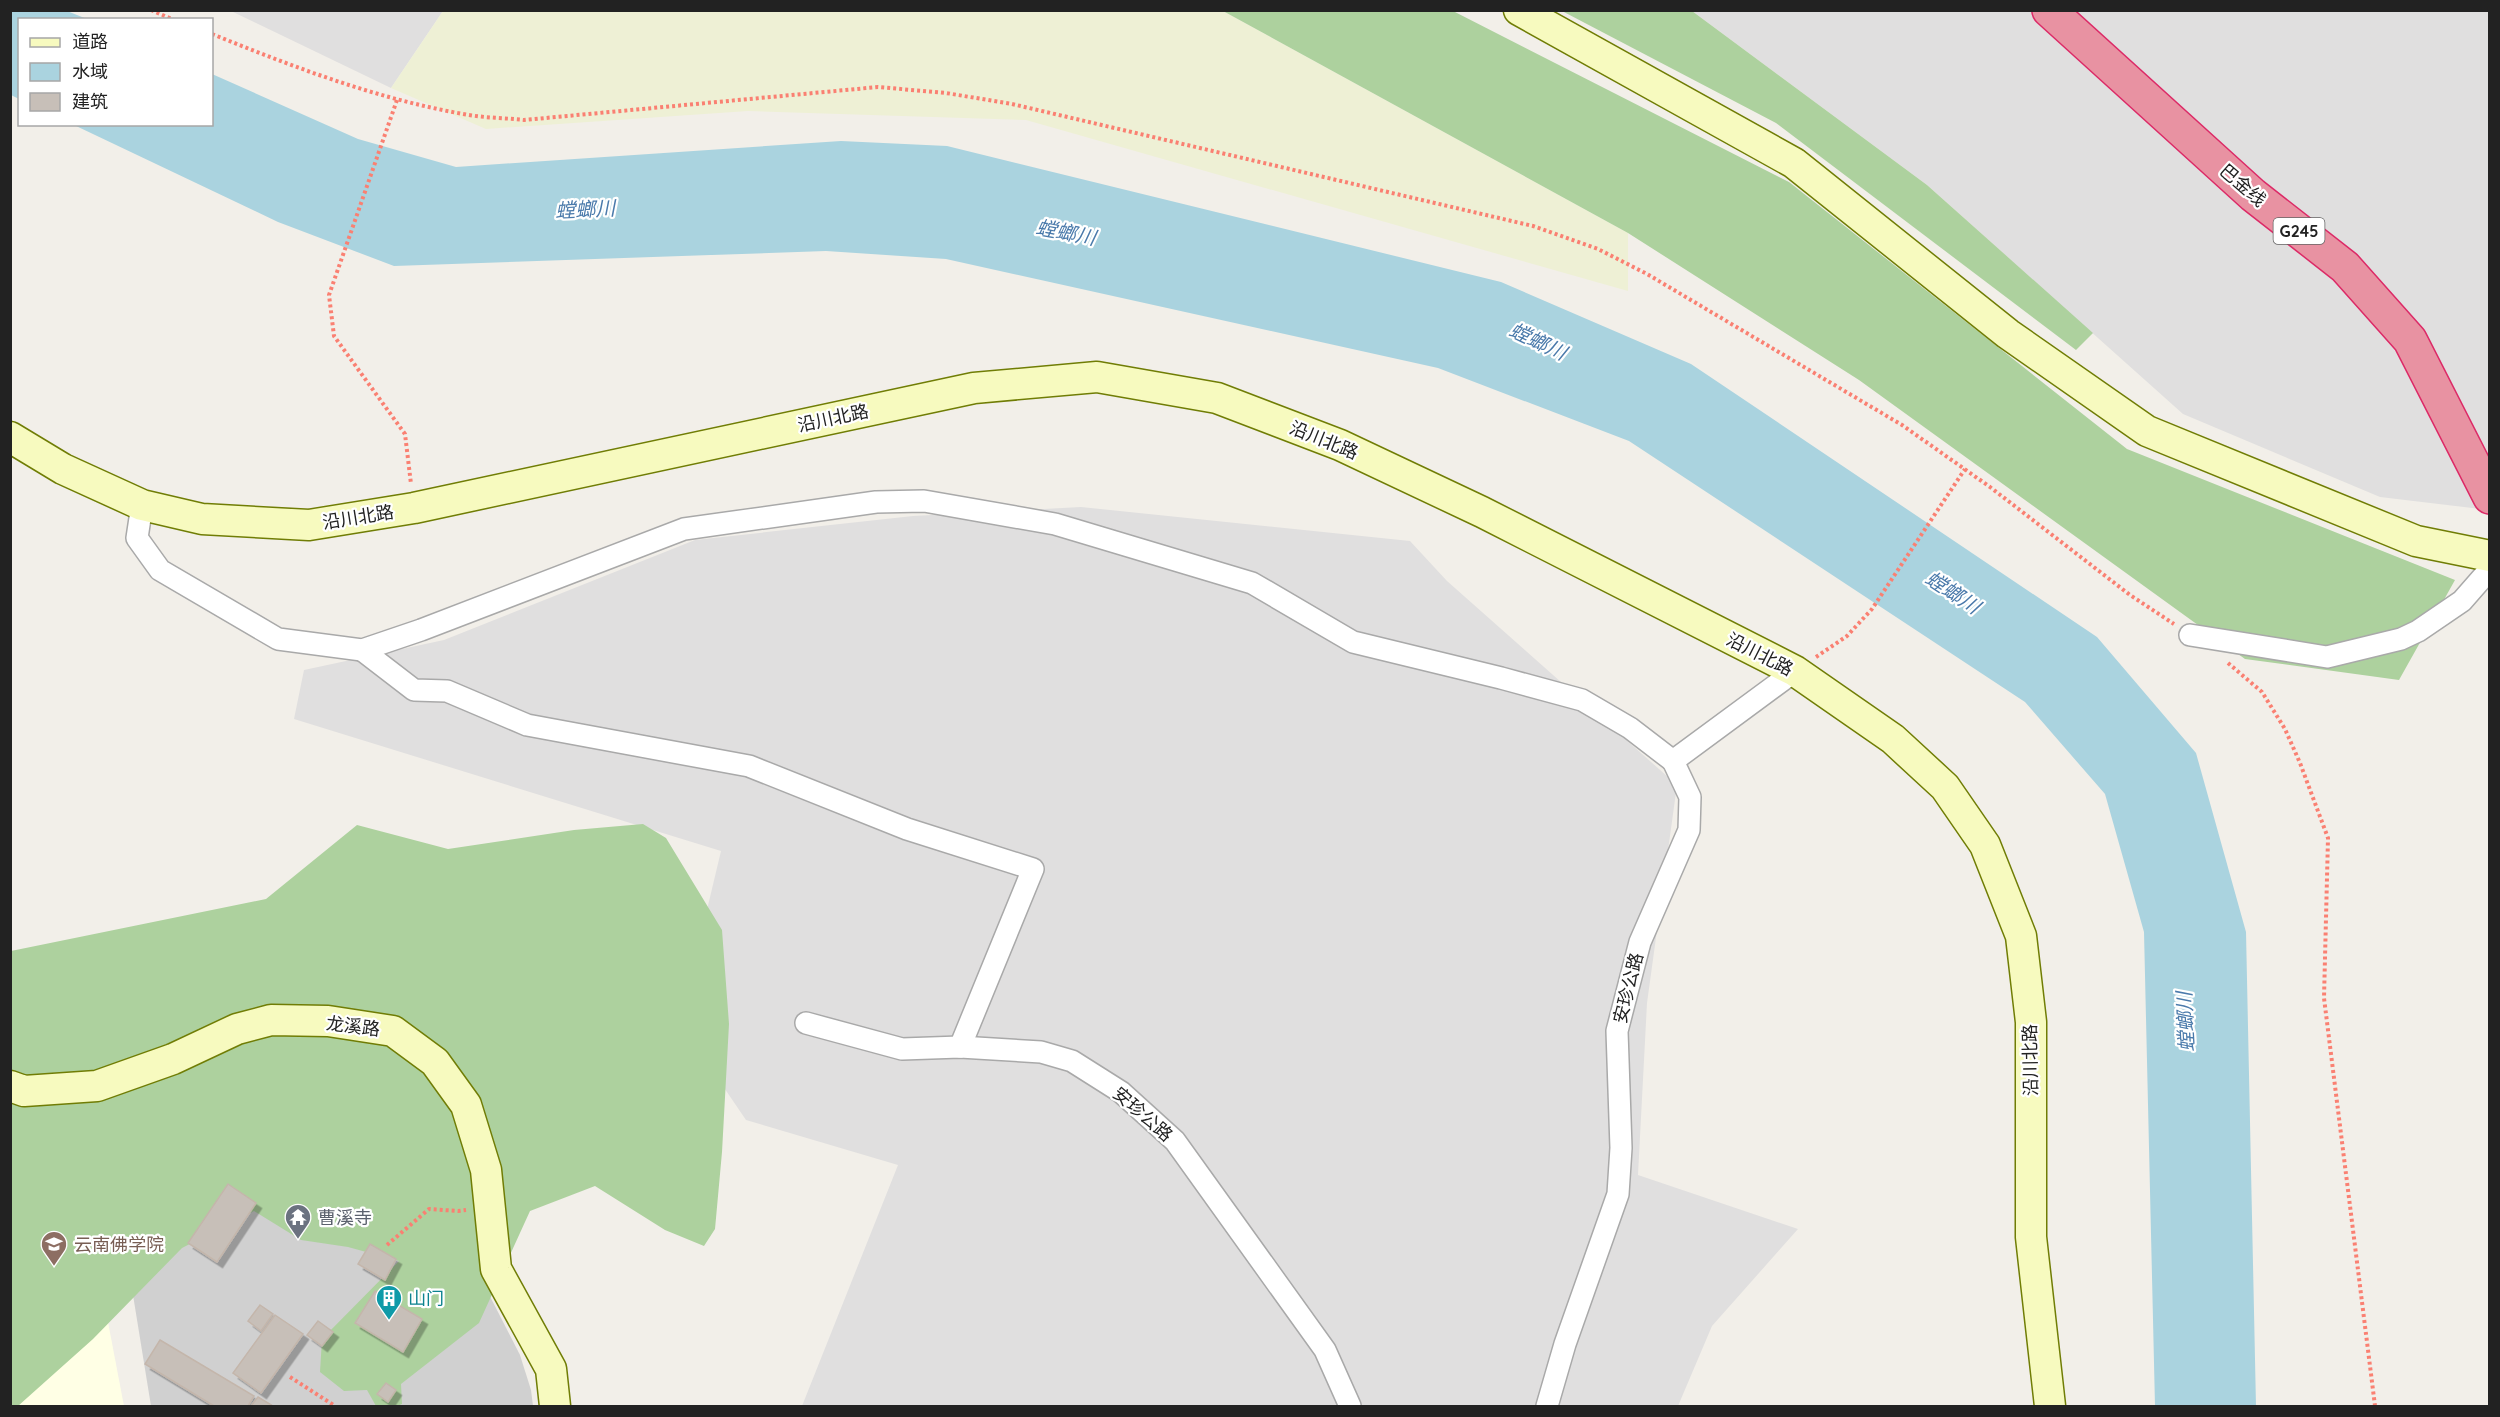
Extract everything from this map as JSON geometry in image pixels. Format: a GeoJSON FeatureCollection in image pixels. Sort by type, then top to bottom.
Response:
{"type":"FeatureCollection","features":[{"type":"Feature","properties":{"kind":"highway","name":"巴金线"},"geometry":{"type":"LineString","coordinates":[[2049,10],[2253,195],[2345,267],[2410,340],[2490,497]]}},
{"type":"Feature","properties":{"kind":"main road"},"geometry":{"type":"LineString","coordinates":[[1520,10],[1794,163],[2008,334],[2147,431],[2416,541],[2490,556]]}},
{"type":"Feature","properties":{"kind":"main road","name":"沿川北路"},"geometry":{"type":"LineString","coordinates":[[10,437],[63,469],[142,505],[202,519],[309,525],[414,508],[974,388],[1097,377],[1217,398],[1340,445],[1482,512],[1795,671],[1893,739],[1946,787],[1985,845],[2021,936],[2031,1022],[2031,1237],[2050,1407]]}},
{"type":"Feature","properties":{"kind":"main road","name":"龙溪路"},"geometry":{"type":"LineString","coordinates":[[10,1086],[24,1090],[97,1086],[173,1059],[237,1029],[271,1020],[328,1022],[393,1031],[435,1062],[466,1105],[486,1170],[496,1269],[551,1369],[555,1407]]}},
{"type":"Feature","properties":{"kind":"street"},"geometry":{"type":"LineString","coordinates":[[142,505],[137,538],[160,570],[278,639],[362,650],[421,630],[684,529],[876,502],[924,501],[1055,524],[1252,583],[1353,642],[1582,700],[1630,728],[1673,761],[1795,671]]}},
{"type":"Feature","properties":{"kind":"street"},"geometry":{"type":"LineString","coordinates":[[2190,635],[2327,657],[2401,639],[2418,631],[2462,601],[2490,568]]}},
{"type":"Feature","properties":{"kind":"street"},"geometry":{"type":"LineString","coordinates":[[362,650],[414,690],[447,691],[527,726],[749,766],[907,828],[1033,868],[960,1047]]}},
{"type":"Feature","properties":{"kind":"street","name":"安珍公路"},"geometry":{"type":"LineString","coordinates":[[1547,1407],[1565,1344],[1618,1194],[1621,1148],[1617,1031],[1640,942],[1689,830],[1690,796],[1673,761]]}},
{"type":"Feature","properties":{"kind":"street","name":"安珍公路"},"geometry":{"type":"LineString","coordinates":[[806,1023],[902,1049],[960,1047],[1041,1052],[1072,1062],[1121,1092],[1175,1141],[1325,1350],[1350,1407]]}},
{"type":"Feature","properties":{"kind":"path"},"geometry":{"type":"LineString","coordinates":[[151,10],[169,18]]}},
{"type":"Feature","properties":{"kind":"path"},"geometry":{"type":"LineString","coordinates":[[213,34],[304,71],[397,100],[471,115],[524,120],[878,87],[946,93],[1012,104],[1533,226],[1598,249],[1647,274],[1902,426],[1965,470],[2130,595],[2190,635]]}},
{"type":"Feature","properties":{"kind":"path"},"geometry":{"type":"LineString","coordinates":[[397,100],[329,295],[334,336],[405,434],[414,508]]}},
{"type":"Feature","properties":{"kind":"path"},"geometry":{"type":"LineString","coordinates":[[1795,671],[1847,636],[1872,609],[1965,470]]}},
{"type":"Feature","properties":{"kind":"path"},"geometry":{"type":"LineString","coordinates":[[2222,658],[2262,692],[2285,729],[2300,762],[2328,838],[2324,998],[2375,1407]]}},
{"type":"Feature","properties":{"kind":"path"},"geometry":{"type":"LineString","coordinates":[[387,1245],[429,1209],[458,1211],[489,1204]]}},
{"type":"Feature","properties":{"kind":"path"},"geometry":{"type":"LineString","coordinates":[[290,1377],[335,1407]]}},
{"type":"Feature","properties":{"kind":"shaded area"},"geometry":{"type":"Polygon","coordinates":[[[231,11],[443,11],[391,88],[231,11]]]}},
{"type":"Feature","properties":{"kind":"shaded area"},"geometry":{"type":"Polygon","coordinates":[[[443,11],[1223,11],[1628,233],[1628,291],[1026,120],[748,111],[486,129],[391,88],[443,11]]]}},
{"type":"Feature","properties":{"kind":"shaded area"},"geometry":{"type":"Polygon","coordinates":[[[1692,11],[2489,11],[2489,510],[2380,497],[2183,414],[1927,185],[1692,11]]]}},
{"type":"Feature","properties":{"kind":"shaded area"},"geometry":{"type":"Polygon","coordinates":[[[1081,507],[1410,541],[1447,581],[1677,785],[1647,1003],[1638,1175],[1798,1229],[1712,1326],[1678,1406],[802,1406],[898,1165],[746,1120],[680,1023],[721,851],[294,719],[304,670],[444,640],[695,540],[913,516],[1081,507]]]}},
{"type":"Feature","properties":{"kind":"shaded area","name":"曹溪寺"},"geometry":{"type":"Polygon","coordinates":[[[103,1110],[478,1273],[520,1355],[531,1390],[533,1406],[151,1406],[103,1110]]]}},
{"type":"Feature","properties":{"kind":"shaded area","name":"云南佛学院"},"geometry":{"type":"Polygon","coordinates":[[[10,1111],[71,1128],[124,1406],[11,1406],[10,1111]]]}},
{"type":"Feature","properties":{"kind":"green space"},"geometry":{"type":"Polygon","coordinates":[[[1223,11],[1453,11],[1789,182],[2127,449],[2455,580],[2399,680],[2245,659],[1859,380],[1628,233],[1223,11]]]}},
{"type":"Feature","properties":{"kind":"green space"},"geometry":{"type":"Polygon","coordinates":[[[1562,11],[1692,11],[1927,185],[2093,333],[2076,350],[1776,123],[1562,11]]]}},
{"type":"Feature","properties":{"kind":"green space"},"geometry":{"type":"Polygon","coordinates":[[[643,824],[666,838],[722,930],[729,1024],[722,1152],[715,1229],[704,1246],[665,1230],[595,1186],[530,1211],[479,1323],[401,1384],[402,1404],[376,1406],[367,1390],[344,1391],[320,1372],[322,1339],[399,1261],[348,1247],[301,1240],[254,1211],[182,1248],[93,1339],[18,1406],[11,1406],[11,951],[266,899],[357,825],[448,849],[574,830],[643,824]]]}},
{"type":"Feature","properties":{"kind":"water"},"geometry":{"type":"Polygon","coordinates":[[[10,11],[67,11],[84,18],[18,18],[18,98],[11,95],[10,11]]]}},
{"type":"Feature","properties":{"kind":"water","name":"螳螂川"},"geometry":{"type":"Polygon","coordinates":[[[213,74],[358,139],[456,167],[841,141],[947,146],[1501,282],[1691,364],[2097,637],[2196,753],[2246,932],[2256,1406],[2155,1406],[2144,932],[2105,794],[2025,702],[1629,441],[1438,368],[946,259],[826,251],[394,266],[278,222],[76,126],[213,126],[213,74]]]}},
{"type":"Feature","properties":{"kind":"building"},"geometry":{"type":"Polygon","coordinates":[[[228,1184],[256,1203],[217,1262],[188,1243],[228,1184]]]}},
{"type":"Feature","properties":{"kind":"building"},"geometry":{"type":"Polygon","coordinates":[[[370,1244],[396,1259],[385,1280],[358,1264],[370,1244]]]}},
{"type":"Feature","properties":{"kind":"building","name":"山门"},"geometry":{"type":"Polygon","coordinates":[[[375,1291],[422,1319],[403,1352],[355,1323],[375,1291]]]}},
{"type":"Feature","properties":{"kind":"building"},"geometry":{"type":"Polygon","coordinates":[[[260,1305],[273,1314],[261,1331],[248,1321],[260,1305]]]}},
{"type":"Feature","properties":{"kind":"building"},"geometry":{"type":"Polygon","coordinates":[[[275,1315],[303,1334],[261,1393],[233,1373],[275,1315]]]}},
{"type":"Feature","properties":{"kind":"building"},"geometry":{"type":"Polygon","coordinates":[[[318,1321],[333,1332],[322,1346],[307,1335],[318,1321]]]}},
{"type":"Feature","properties":{"kind":"building"},"geometry":{"type":"Polygon","coordinates":[[[160,1340],[254,1396],[248,1406],[214,1406],[145,1364],[160,1340]]]}},
{"type":"Feature","properties":{"kind":"building"},"geometry":{"type":"Polygon","coordinates":[[[386,1383],[396,1390],[388,1402],[377,1394],[386,1383]]]}},
{"type":"Feature","properties":{"kind":"building"},"geometry":{"type":"Polygon","coordinates":[[[258,1397],[273,1406],[251,1406],[258,1397]]]}},
{"type":"Feature","properties":{"kind":"place","name":"曹溪寺"},"geometry":{"type":"Point","coordinates":[298,1240]}},
{"type":"Feature","properties":{"kind":"place","name":"云南佛学院"},"geometry":{"type":"Point","coordinates":[54,1267]}},
{"type":"Feature","properties":{"kind":"place","name":"山门"},"geometry":{"type":"Point","coordinates":[389,1321]}}]}
